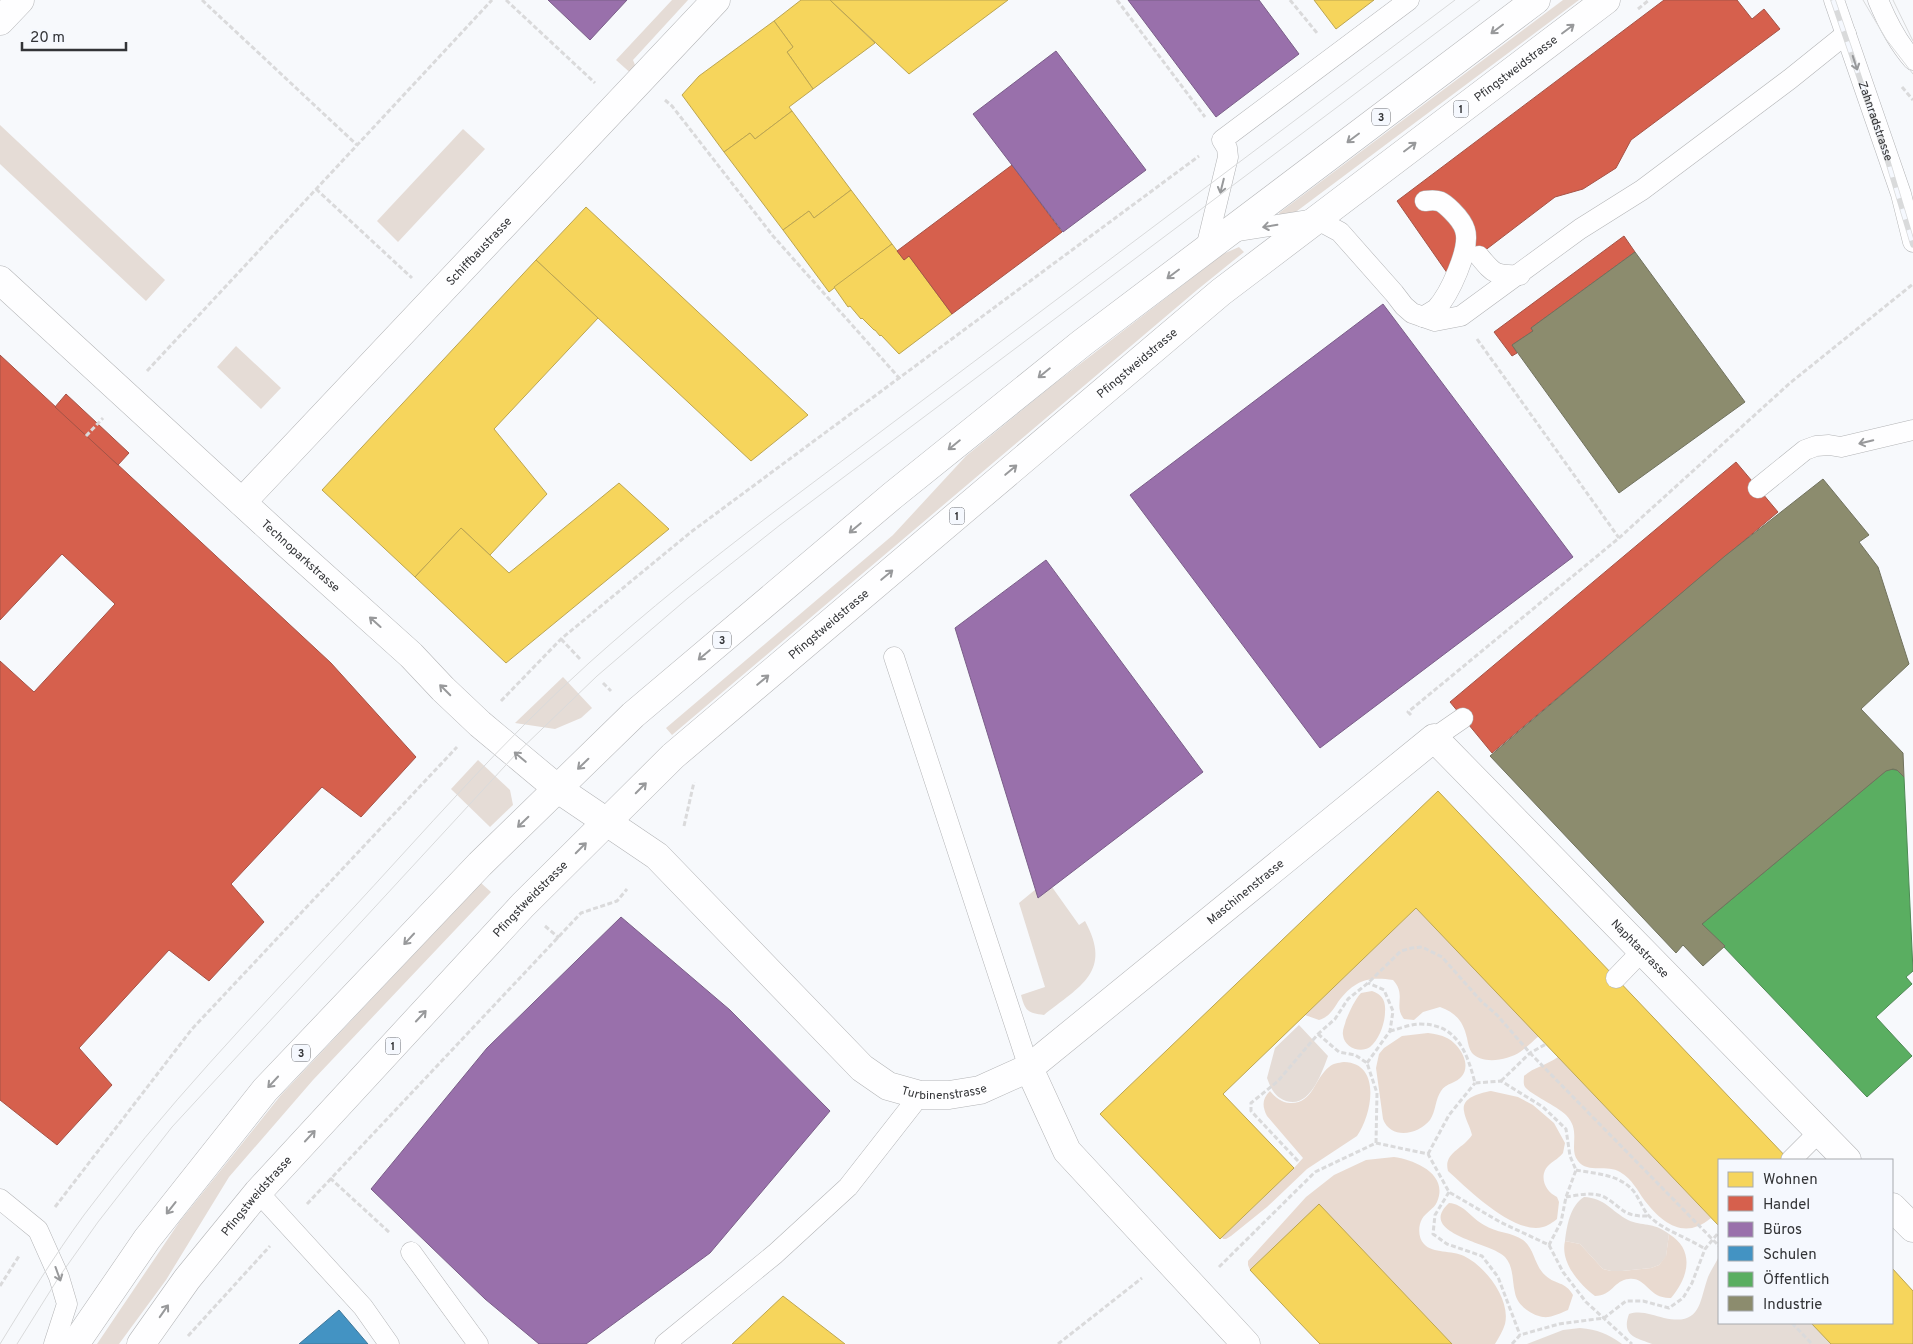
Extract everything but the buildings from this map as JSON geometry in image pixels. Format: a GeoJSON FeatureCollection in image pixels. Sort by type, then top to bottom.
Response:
{"type":"FeatureCollection","features":[{"type":"Feature","properties":{"kind":"main road"},"geometry":{"type":"LineString","coordinates":[[0,21],[20,0]]}},
{"type":"Feature","properties":{"kind":"main road","name":"Schiffbaustrasse"},"geometry":{"type":"LineString","coordinates":[[242,502],[716,0]]}},
{"type":"Feature","properties":{"kind":"main road","name":"3"},"geometry":{"type":"LineString","coordinates":[[75,1344],[147,1239],[265,1090],[480,864],[634,715],[892,496],[1082,343],[1536,0]]}},
{"type":"Feature","properties":{"kind":"main road","name":"Pfingstweidstrasse"},"geometry":{"type":"LineString","coordinates":[[141,1344],[187,1279],[258,1192],[523,905],[673,756],[1221,292],[1606,0]]}},
{"type":"Feature","properties":{"kind":"main road","name":"Technoparkstrasse"},"geometry":{"type":"LineString","coordinates":[[0,280],[411,655],[480,724],[558,789],[607,822]]}},
{"type":"Feature","properties":{"kind":"main road","name":"Naphtastrasse"},"geometry":{"type":"LineString","coordinates":[[1434,738],[1846,1159]]}},
{"type":"Feature","properties":{"kind":"main road","name":"Maschinenstrasse"},"geometry":{"type":"LineString","coordinates":[[1029,1068],[1434,738]]}},
{"type":"Feature","properties":{"kind":"main road","name":"Turbinenstrasse"},"geometry":{"type":"LineString","coordinates":[[607,822],[657,856],[862,1068],[888,1086],[920,1094],[948,1095],[980,1090],[1029,1068]]}},
{"type":"Feature","properties":{"kind":"main road"},"geometry":{"type":"LineString","coordinates":[[1029,1068],[1067,1151],[1246,1344]]}},
{"type":"Feature","properties":{"kind":"main road"},"geometry":{"type":"LineString","coordinates":[[1893,1208],[1913,1228]]}},
{"type":"Feature","properties":{"kind":"lane"},"geometry":{"type":"LineString","coordinates":[[1409,0],[1222,140],[1228,157],[1216,241],[1316,219],[1340,232],[1412,313],[1436,320],[1461,316],[1520,275],[1580,229],[1642,190],[1790,79],[1846,34]]}},
{"type":"Feature","properties":{"kind":"lane","name":"Zahnradstrasse"},"geometry":{"type":"LineString","coordinates":[[1834,0],[1900,194],[1913,242]]}},
{"type":"Feature","properties":{"kind":"lane"},"geometry":{"type":"LineString","coordinates":[[1878,0],[1888,24],[1902,47],[1913,60]]}},
{"type":"Feature","properties":{"kind":"lane"},"geometry":{"type":"LineString","coordinates":[[1423,317],[1434,310],[1449,290],[1464,256],[1466,231],[1458,217],[1445,204],[1436,200],[1425,201]]}},
{"type":"Feature","properties":{"kind":"lane"},"geometry":{"type":"LineString","coordinates":[[1479,256],[1491,270],[1501,275],[1520,275]]}},
{"type":"Feature","properties":{"kind":"lane"},"geometry":{"type":"LineString","coordinates":[[1758,488],[1806,450],[1816,446],[1829,445],[1841,448],[1913,430]]}},
{"type":"Feature","properties":{"kind":"lane"},"geometry":{"type":"LineString","coordinates":[[894,658],[1029,1068]]}},
{"type":"Feature","properties":{"kind":"lane","name":"Maschinenstrasse"},"geometry":{"type":"LineString","coordinates":[[1434,738],[1463,718]]}},
{"type":"Feature","properties":{"kind":"lane"},"geometry":{"type":"LineString","coordinates":[[1616,978],[1642,951]]}},
{"type":"Feature","properties":{"kind":"lane"},"geometry":{"type":"LineString","coordinates":[[665,1344],[775,1254],[848,1187],[920,1094]]}},
{"type":"Feature","properties":{"kind":"lane"},"geometry":{"type":"LineString","coordinates":[[1792,1159],[1819,1132]]}},
{"type":"Feature","properties":{"kind":"lane"},"geometry":{"type":"LineString","coordinates":[[258,1192],[363,1307],[389,1344]]}},
{"type":"Feature","properties":{"kind":"lane"},"geometry":{"type":"LineString","coordinates":[[0,1199],[38,1230],[59,1277],[67,1304],[54,1344]]}},
{"type":"Feature","properties":{"kind":"lane"},"geometry":{"type":"LineString","coordinates":[[411,1252],[478,1344]]}},
{"type":"Feature","properties":{"kind":"path"},"geometry":{"type":"LineString","coordinates":[[202,0],[357,145]]}},
{"type":"Feature","properties":{"kind":"path"},"geometry":{"type":"LineString","coordinates":[[86,436],[492,0]]}},
{"type":"Feature","properties":{"kind":"path"},"geometry":{"type":"LineString","coordinates":[[506,0],[618,104]]}},
{"type":"Feature","properties":{"kind":"path"},"geometry":{"type":"LineString","coordinates":[[501,702],[561,639],[691,532],[1222,140],[1117,0]]}},
{"type":"Feature","properties":{"kind":"path"},"geometry":{"type":"LineString","coordinates":[[1290,0],[1335,55]]}},
{"type":"Feature","properties":{"kind":"path"},"geometry":{"type":"LineString","coordinates":[[1633,12],[1649,0]]}},
{"type":"Feature","properties":{"kind":"path"},"geometry":{"type":"LineString","coordinates":[[642,80],[672,106],[773,236],[900,379]]}},
{"type":"Feature","properties":{"kind":"path"},"geometry":{"type":"LineString","coordinates":[[316,189],[387,255]]}},
{"type":"Feature","properties":{"kind":"path"},"geometry":{"type":"LineString","coordinates":[[1434,738],[1408,712],[1619,538],[1790,383],[1913,284]]}},
{"type":"Feature","properties":{"kind":"path"},"geometry":{"type":"LineString","coordinates":[[1461,316],[1619,538]]}},
{"type":"Feature","properties":{"kind":"path"},"geometry":{"type":"LineString","coordinates":[[561,639],[580,659]]}},
{"type":"Feature","properties":{"kind":"path"},"geometry":{"type":"LineString","coordinates":[[603,684],[612,692]]}},
{"type":"Feature","properties":{"kind":"path"},"geometry":{"type":"LineString","coordinates":[[0,1286],[38,1230],[192,1029],[461,743]]}},
{"type":"Feature","properties":{"kind":"path"},"geometry":{"type":"LineString","coordinates":[[684,826],[695,779]]}},
{"type":"Feature","properties":{"kind":"path"},"geometry":{"type":"LineString","coordinates":[[188,1337],[330,1178],[581,913],[617,900],[628,889]]}},
{"type":"Feature","properties":{"kind":"path"},"geometry":{"type":"LineString","coordinates":[[545,925],[558,938]]}},
{"type":"Feature","properties":{"kind":"path"},"geometry":{"type":"LineString","coordinates":[[1298,1161],[1251,1111],[1251,1103],[1278,1081],[1318,1034],[1335,1019],[1348,998],[1368,983],[1402,951],[1422,947],[1442,957],[1481,1002],[1497,1015],[1530,1053],[1718,1245]]}},
{"type":"Feature","properties":{"kind":"path"},"geometry":{"type":"LineString","coordinates":[[1367,1063],[1390,1031],[1393,1011],[1384,990],[1368,983]]}},
{"type":"Feature","properties":{"kind":"path"},"geometry":{"type":"LineString","coordinates":[[1390,1031],[1419,1024],[1442,1027],[1457,1039],[1469,1059],[1475,1083]]}},
{"type":"Feature","properties":{"kind":"path"},"geometry":{"type":"LineString","coordinates":[[1318,1034],[1339,1052],[1355,1055],[1367,1063],[1377,1093],[1376,1143]]}},
{"type":"Feature","properties":{"kind":"path"},"geometry":{"type":"LineString","coordinates":[[1502,1081],[1530,1053],[1546,1044]]}},
{"type":"Feature","properties":{"kind":"path"},"geometry":{"type":"LineString","coordinates":[[1428,1154],[1449,1115],[1475,1083],[1502,1081],[1543,1107],[1566,1129],[1570,1156],[1576,1170],[1566,1197],[1561,1222],[1549,1244]]}},
{"type":"Feature","properties":{"kind":"path"},"geometry":{"type":"LineString","coordinates":[[1196,1290],[1315,1172],[1376,1143],[1428,1154],[1449,1192],[1500,1222],[1549,1244],[1563,1272],[1586,1302],[1632,1344]]}},
{"type":"Feature","properties":{"kind":"path"},"geometry":{"type":"LineString","coordinates":[[1576,1170],[1615,1177],[1633,1191],[1649,1216],[1672,1232],[1692,1240],[1705,1249]]}},
{"type":"Feature","properties":{"kind":"path"},"geometry":{"type":"LineString","coordinates":[[330,1178],[411,1252]]}},
{"type":"Feature","properties":{"kind":"path"},"geometry":{"type":"LineString","coordinates":[[1449,1192],[1435,1215],[1433,1234],[1447,1244],[1482,1256],[1498,1277],[1520,1335]]}},
{"type":"Feature","properties":{"kind":"path"},"geometry":{"type":"LineString","coordinates":[[1566,1197],[1579,1194],[1605,1197],[1620,1210],[1629,1214],[1649,1216]]}},
{"type":"Feature","properties":{"kind":"path"},"geometry":{"type":"LineString","coordinates":[[1512,1344],[1520,1335],[1559,1324],[1604,1318],[1626,1300],[1643,1301],[1669,1308],[1683,1298],[1692,1283],[1705,1249],[1718,1234]]}},
{"type":"Feature","properties":{"kind":"path"},"geometry":{"type":"LineString","coordinates":[[1058,1344],[1166,1259]]}},
{"type":"Feature","properties":{"kind":"path"},"geometry":{"type":"LineString","coordinates":[[1793,1324],[1812,1344]]}},
{"type":"Feature","properties":{"kind":"shaded area"},"geometry":{"type":"Polygon","coordinates":[[[672,0],[688,0],[633,60],[637,70],[634,76],[616,60],[672,0]]]}},
{"type":"Feature","properties":{"kind":"shaded area"},"geometry":{"type":"Polygon","coordinates":[[[1563,0],[1579,0],[1285,220],[1280,217],[1279,213],[1563,0]]]}},
{"type":"Feature","properties":{"kind":"shaded area"},"geometry":{"type":"Polygon","coordinates":[[[0,125],[165,280],[146,301],[0,164],[0,125]]]}},
{"type":"Feature","properties":{"kind":"shaded area"},"geometry":{"type":"Polygon","coordinates":[[[463,129],[485,149],[398,242],[377,221],[463,129]]]}},
{"type":"Feature","properties":{"kind":"shaded area"},"geometry":{"type":"Polygon","coordinates":[[[1239,247],[1244,252],[672,735],[666,728],[893,535],[966,456],[1054,384],[1223,254],[1239,247]]]}},
{"type":"Feature","properties":{"kind":"shaded area"},"geometry":{"type":"Polygon","coordinates":[[[236,346],[281,388],[261,409],[217,367],[236,346]]]}},
{"type":"Feature","properties":{"kind":"shaded area"},"geometry":{"type":"Polygon","coordinates":[[[563,677],[592,708],[581,718],[555,729],[515,723],[563,677]]]}},
{"type":"Feature","properties":{"kind":"shaded area"},"geometry":{"type":"Polygon","coordinates":[[[478,760],[510,790],[513,805],[490,827],[451,789],[478,760]]]}},
{"type":"Feature","properties":{"kind":"shaded area"},"geometry":{"type":"Polygon","coordinates":[[[481,883],[491,892],[313,1080],[229,1177],[166,1280],[119,1344],[97,1344],[180,1221],[281,1095],[481,883]]]}},
{"type":"Feature","properties":{"kind":"shaded area"},"geometry":{"type":"Polygon","coordinates":[[[1052,887],[1079,925],[1085,921],[1093,938],[1095,953],[1094,966],[1080,986],[1044,1015],[1028,1010],[1024,1005],[1021,995],[1045,987],[1019,903],[1036,889],[1039,898],[1052,887]]]}},
{"type":"Feature","properties":{"kind":"shaded area"},"geometry":{"type":"Polygon","coordinates":[[[1416,908],[1539,1036],[1520,1052],[1496,1060],[1477,1057],[1470,1050],[1461,1022],[1455,1015],[1440,1007],[1423,1012],[1414,1020],[1404,1019],[1400,1010],[1399,991],[1393,980],[1368,980],[1356,985],[1344,995],[1330,1013],[1319,1020],[1305,1015],[1416,908]]]}},
{"type":"Feature","properties":{"kind":"shaded area"},"geometry":{"type":"Polygon","coordinates":[[[1372,991],[1381,996],[1384,1001],[1384,1021],[1381,1031],[1370,1047],[1362,1050],[1353,1048],[1346,1043],[1343,1035],[1346,1020],[1361,993],[1372,991]]]}},
{"type":"Feature","properties":{"kind":"shaded area"},"geometry":{"type":"Polygon","coordinates":[[[1299,1025],[1328,1056],[1314,1088],[1302,1100],[1294,1102],[1286,1101],[1276,1095],[1267,1078],[1275,1048],[1299,1025]]]}},
{"type":"Feature","properties":{"kind":"shaded area"},"geometry":{"type":"Polygon","coordinates":[[[1428,1033],[1445,1037],[1460,1049],[1465,1060],[1465,1071],[1460,1078],[1441,1091],[1432,1117],[1425,1125],[1412,1132],[1405,1133],[1392,1130],[1383,1119],[1376,1068],[1379,1054],[1384,1048],[1402,1036],[1428,1033]]]}},
{"type":"Feature","properties":{"kind":"shaded area"},"geometry":{"type":"Polygon","coordinates":[[[1558,1057],[1711,1218],[1701,1225],[1692,1228],[1675,1226],[1659,1216],[1645,1201],[1632,1182],[1620,1172],[1587,1167],[1578,1161],[1574,1151],[1574,1133],[1571,1121],[1562,1112],[1532,1093],[1524,1084],[1524,1076],[1558,1057]]]}},
{"type":"Feature","properties":{"kind":"shaded area"},"geometry":{"type":"Polygon","coordinates":[[[1344,1062],[1356,1065],[1364,1071],[1369,1080],[1370,1092],[1367,1116],[1357,1136],[1307,1169],[1267,1207],[1231,1236],[1223,1239],[1222,1237],[1303,1158],[1267,1116],[1264,1103],[1267,1094],[1270,1091],[1284,1102],[1298,1102],[1308,1095],[1329,1067],[1344,1062]]]}},
{"type":"Feature","properties":{"kind":"shaded area"},"geometry":{"type":"Polygon","coordinates":[[[1491,1091],[1518,1097],[1533,1105],[1554,1123],[1565,1143],[1563,1153],[1546,1168],[1544,1173],[1546,1187],[1557,1197],[1559,1202],[1557,1219],[1547,1226],[1531,1228],[1505,1218],[1479,1199],[1448,1171],[1447,1165],[1451,1155],[1472,1135],[1465,1114],[1464,1106],[1466,1102],[1473,1096],[1491,1091]]]}},
{"type":"Feature","properties":{"kind":"shaded area"},"geometry":{"type":"Polygon","coordinates":[[[1394,1157],[1420,1165],[1434,1176],[1438,1184],[1437,1202],[1424,1217],[1420,1225],[1419,1232],[1424,1244],[1437,1251],[1464,1256],[1480,1267],[1495,1284],[1504,1304],[1506,1314],[1505,1324],[1495,1344],[1452,1344],[1319,1205],[1250,1270],[1248,1261],[1306,1197],[1334,1175],[1366,1160],[1394,1157]]]}},
{"type":"Feature","properties":{"kind":"shaded area"},"geometry":{"type":"Polygon","coordinates":[[[1584,1197],[1603,1202],[1628,1220],[1658,1227],[1669,1234],[1666,1257],[1659,1265],[1651,1268],[1622,1271],[1603,1269],[1580,1244],[1565,1241],[1572,1211],[1575,1205],[1584,1197]]]}},
{"type":"Feature","properties":{"kind":"shaded area"},"geometry":{"type":"Polygon","coordinates":[[[1449,1203],[1459,1206],[1489,1228],[1514,1235],[1523,1240],[1530,1248],[1542,1272],[1550,1279],[1567,1287],[1573,1295],[1568,1310],[1556,1315],[1543,1317],[1525,1309],[1516,1297],[1511,1270],[1505,1257],[1498,1252],[1460,1236],[1449,1230],[1442,1223],[1441,1214],[1449,1203]]]}},
{"type":"Feature","properties":{"kind":"shaded area"},"geometry":{"type":"Polygon","coordinates":[[[1669,1234],[1677,1240],[1686,1256],[1685,1273],[1671,1298],[1657,1295],[1635,1279],[1624,1280],[1609,1291],[1595,1296],[1577,1279],[1565,1257],[1565,1241],[1580,1244],[1603,1269],[1622,1271],[1651,1268],[1659,1265],[1666,1256],[1669,1234]]]}},
{"type":"Feature","properties":{"kind":"shaded area"},"geometry":{"type":"Polygon","coordinates":[[[1718,1258],[1718,1324],[1812,1324],[1831,1344],[1652,1344],[1636,1338],[1629,1332],[1627,1321],[1629,1314],[1651,1314],[1676,1320],[1685,1319],[1692,1315],[1700,1304],[1708,1277],[1718,1258]]]}},
{"type":"Feature","properties":{"kind":"shaded area"},"geometry":{"type":"Polygon","coordinates":[[[1580,1328],[1602,1333],[1622,1344],[1527,1344],[1563,1330],[1580,1328]]]}},
{"type":"Feature","properties":{"kind":"tram line"},"geometry":{"type":"LineString","coordinates":[[0,1344],[51,1262],[84,1215],[145,1137],[243,1026],[463,788],[556,693],[655,606],[747,533],[1455,0]]}},
{"type":"Feature","properties":{"kind":"tram line"},"geometry":{"type":"LineString","coordinates":[[17,1344],[59,1277],[98,1222],[172,1127],[516,754],[597,676],[688,598],[780,525],[1480,0]]}},
{"type":"Feature","properties":{"kind":"tram line"},"geometry":{"type":"LineString","coordinates":[[1863,0],[1886,39],[1913,74]]}},
{"type":"Feature","properties":{"kind":"tram line"},"geometry":{"type":"LineString","coordinates":[[1893,0],[1913,41]]}},
{"type":"Feature","properties":{"kind":"railway"},"geometry":{"type":"LineString","coordinates":[[1833,0],[1888,162],[1913,245]]}}]}
